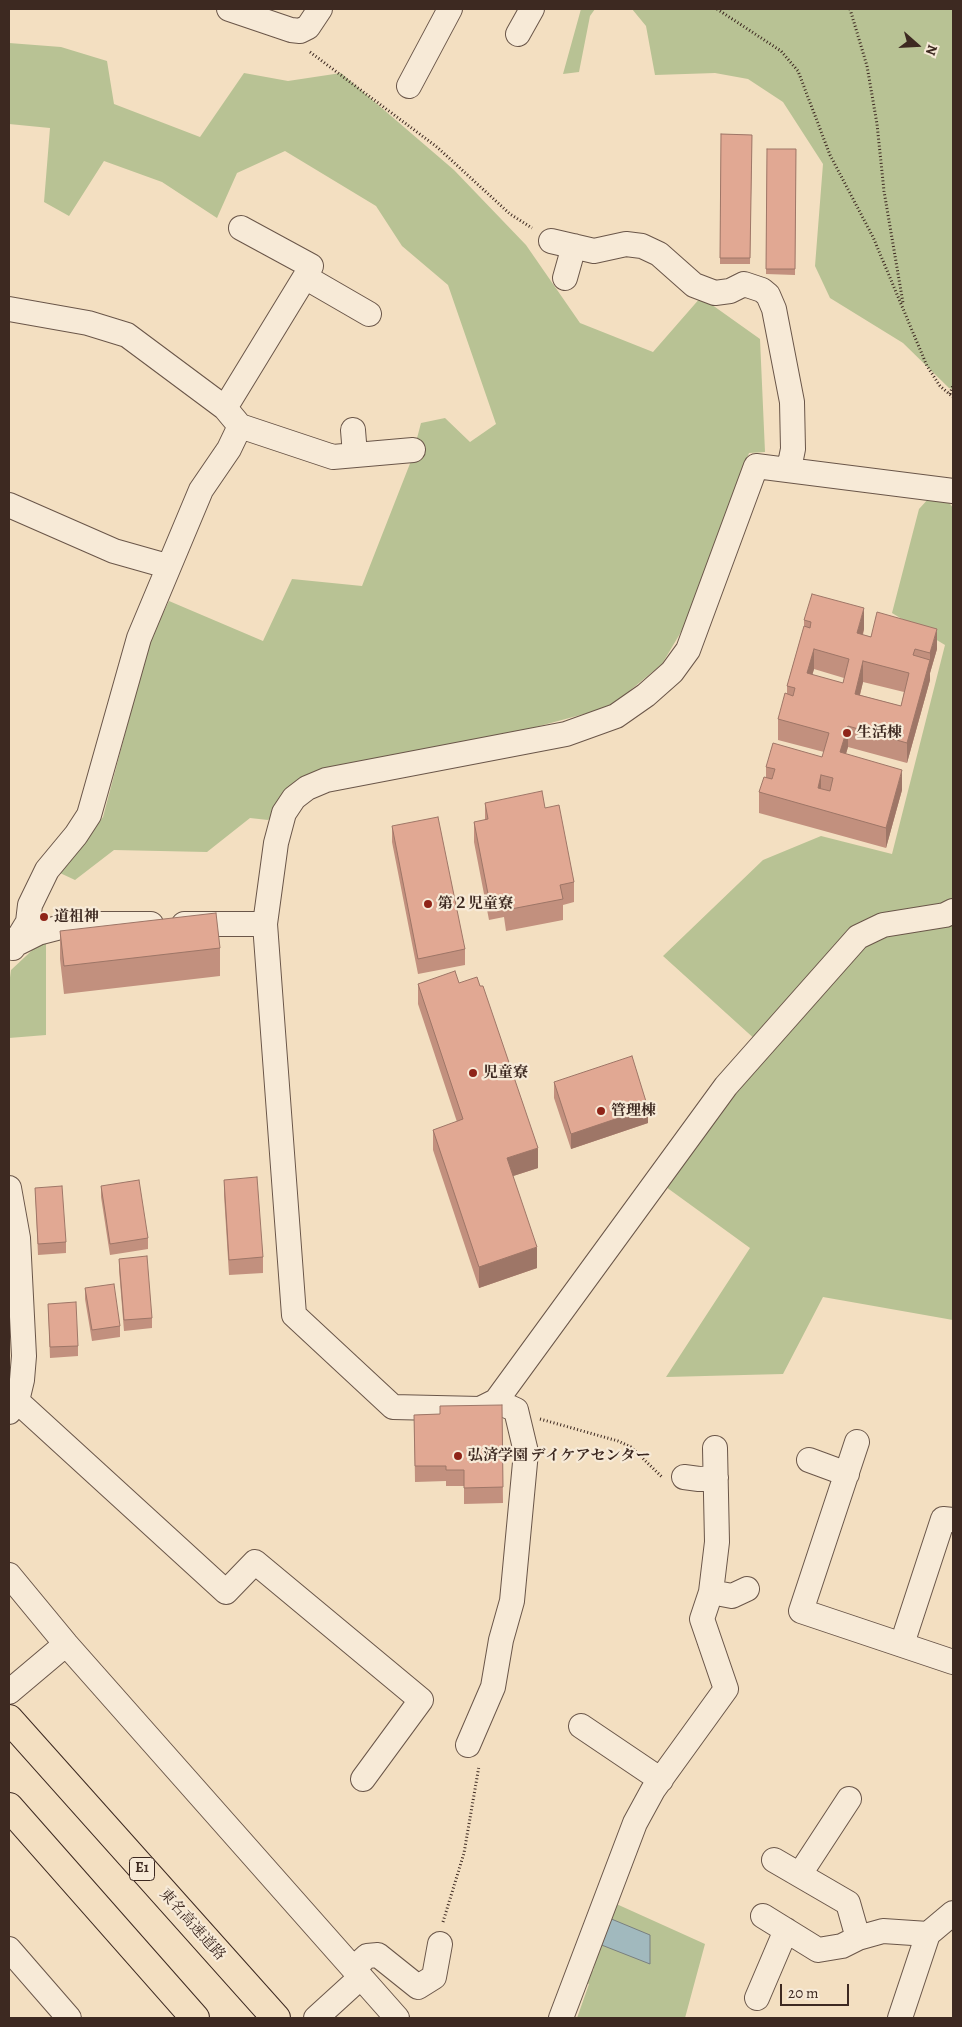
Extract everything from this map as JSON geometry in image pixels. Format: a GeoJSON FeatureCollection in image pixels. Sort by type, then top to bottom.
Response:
{"type":"FeatureCollection","features":[{"type":"Feature","properties":{"kind":"highway","name":"東名高速道路"},"geometry":{"type":"LineString","coordinates":[[9,1719],[276,2018]]}},
{"type":"Feature","properties":{"kind":"highway"},"geometry":{"type":"LineString","coordinates":[[9,1807],[195,2018]]}},
{"type":"Feature","properties":{"kind":"street"},"geometry":{"type":"LineString","coordinates":[[229,9],[291,30],[300,31],[308,27],[320,9]]}},
{"type":"Feature","properties":{"kind":"street"},"geometry":{"type":"LineString","coordinates":[[409,86],[450,9]]}},
{"type":"Feature","properties":{"kind":"street"},"geometry":{"type":"LineString","coordinates":[[518,34],[532,9]]}},
{"type":"Feature","properties":{"kind":"street"},"geometry":{"type":"LineString","coordinates":[[11,947],[28,922],[30,905],[47,870],[76,835],[89,815],[139,638],[168,566],[200,490],[229,449],[233,417],[311,266],[241,228]]}},
{"type":"Feature","properties":{"kind":"street"},"geometry":{"type":"LineString","coordinates":[[551,241],[594,251],[626,244],[642,246],[659,254],[694,285],[715,293],[730,291],[744,284],[762,290],[768,295],[774,309],[792,402],[793,449],[788,469]]}},
{"type":"Feature","properties":{"kind":"street"},"geometry":{"type":"LineString","coordinates":[[565,278],[574,246]]}},
{"type":"Feature","properties":{"kind":"street"},"geometry":{"type":"LineString","coordinates":[[305,277],[368,314]]}},
{"type":"Feature","properties":{"kind":"street"},"geometry":{"type":"LineString","coordinates":[[9,309],[88,323],[127,335],[233,417],[333,457],[413,450]]}},
{"type":"Feature","properties":{"kind":"street"},"geometry":{"type":"LineString","coordinates":[[353,430],[355,455]]}},
{"type":"Feature","properties":{"kind":"street"},"geometry":{"type":"LineString","coordinates":[[953,491],[756,466],[688,650],[672,672],[616,716],[566,734],[326,780],[307,788],[294,798],[284,813],[276,843],[265,924],[294,1315],[393,1407],[480,1408],[496,1401],[726,1086],[858,937],[883,925],[945,915],[953,911]]}},
{"type":"Feature","properties":{"kind":"street"},"geometry":{"type":"LineString","coordinates":[[9,505],[114,550],[168,566]]}},
{"type":"Feature","properties":{"kind":"street"},"geometry":{"type":"LineString","coordinates":[[11,947],[38,933],[90,924],[265,924]]}},
{"type":"Feature","properties":{"kind":"street"},"geometry":{"type":"LineString","coordinates":[[9,1188],[18,1238],[24,1356],[22,1380],[13,1406],[226,1592],[255,1562],[421,1700],[363,1779]]}},
{"type":"Feature","properties":{"kind":"street"},"geometry":{"type":"LineString","coordinates":[[468,1745],[493,1687],[501,1640],[512,1601],[526,1452],[516,1410],[496,1401]]}},
{"type":"Feature","properties":{"kind":"street"},"geometry":{"type":"LineString","coordinates":[[857,1442],[801,1610],[953,1662]]}},
{"type":"Feature","properties":{"kind":"street"},"geometry":{"type":"LineString","coordinates":[[561,2018],[635,1823],[660,1780],[726,1690],[702,1620],[711,1592],[717,1542],[715,1448]]}},
{"type":"Feature","properties":{"kind":"street"},"geometry":{"type":"LineString","coordinates":[[809,1460],[847,1474]]}},
{"type":"Feature","properties":{"kind":"street"},"geometry":{"type":"LineString","coordinates":[[684,1477],[699,1480],[716,1478]]}},
{"type":"Feature","properties":{"kind":"street"},"geometry":{"type":"LineString","coordinates":[[902,1644],[943,1519],[953,1520]]}},
{"type":"Feature","properties":{"kind":"street"},"geometry":{"type":"LineString","coordinates":[[9,1575],[66,1644],[397,2018]]}},
{"type":"Feature","properties":{"kind":"street"},"geometry":{"type":"LineString","coordinates":[[711,1592],[732,1596],[747,1589]]}},
{"type":"Feature","properties":{"kind":"street"},"geometry":{"type":"LineString","coordinates":[[9,1692],[66,1644]]}},
{"type":"Feature","properties":{"kind":"street"},"geometry":{"type":"LineString","coordinates":[[581,1726],[660,1780]]}},
{"type":"Feature","properties":{"kind":"street"},"geometry":{"type":"LineString","coordinates":[[800,1874],[848,1799]]}},
{"type":"Feature","properties":{"kind":"street"},"geometry":{"type":"LineString","coordinates":[[774,1860],[848,1903],[858,1938]]}},
{"type":"Feature","properties":{"kind":"street"},"geometry":{"type":"LineString","coordinates":[[900,2018],[928,1934],[953,1913]]}},
{"type":"Feature","properties":{"kind":"street"},"geometry":{"type":"LineString","coordinates":[[763,1916],[818,1950],[842,1946],[858,1938],[883,1931],[928,1934]]}},
{"type":"Feature","properties":{"kind":"street"},"geometry":{"type":"LineString","coordinates":[[757,1998],[786,1930]]}},
{"type":"Feature","properties":{"kind":"street"},"geometry":{"type":"LineString","coordinates":[[320,2014],[357,1972],[368,1956],[378,1955],[418,1987],[434,1977],[440,1937]]}},
{"type":"Feature","properties":{"kind":"street"},"geometry":{"type":"LineString","coordinates":[[9,1950],[69,2018]]}},
{"type":"Feature","properties":{"kind":"path"},"geometry":{"type":"LineString","coordinates":[[718,9],[781,51],[798,71],[830,155],[873,236],[927,366],[940,386],[952,395]]}},
{"type":"Feature","properties":{"kind":"path"},"geometry":{"type":"LineString","coordinates":[[850,9],[867,66],[878,124],[884,192],[904,310]]}},
{"type":"Feature","properties":{"kind":"path"},"geometry":{"type":"LineString","coordinates":[[307,50],[437,147],[510,214],[551,241]]}},
{"type":"Feature","properties":{"kind":"path"},"geometry":{"type":"LineString","coordinates":[[952,395],[953,385]]}},
{"type":"Feature","properties":{"kind":"path"},"geometry":{"type":"LineString","coordinates":[[532,1418],[618,1441],[631,1447],[644,1458]]}},
{"type":"Feature","properties":{"kind":"path"},"geometry":{"type":"LineString","coordinates":[[440,1937],[464,1853],[480,1767]]}},
{"type":"Feature","properties":{"kind":"green space"},"geometry":{"type":"Polygon","coordinates":[[[581,9],[595,9],[590,16],[579,72],[563,74],[581,9]]]}},
{"type":"Feature","properties":{"kind":"green space"},"geometry":{"type":"Polygon","coordinates":[[[632,9],[953,9],[953,389],[949,388],[903,343],[830,298],[815,266],[823,164],[783,102],[748,79],[715,73],[655,75],[646,26],[632,9]]]}},
{"type":"Feature","properties":{"kind":"green space"},"geometry":{"type":"Polygon","coordinates":[[[9,43],[61,47],[107,61],[114,104],[200,137],[244,73],[288,81],[341,73],[454,170],[526,245],[580,323],[653,352],[701,297],[760,339],[765,452],[749,453],[694,610],[662,664],[610,707],[510,734],[316,773],[294,783],[279,810],[268,820],[250,818],[207,852],[114,850],[75,880],[60,873],[103,817],[150,640],[169,601],[263,641],[292,579],[362,586],[411,461],[421,423],[445,418],[470,442],[496,424],[448,285],[402,246],[376,206],[285,151],[237,173],[217,218],[162,182],[104,161],[69,216],[44,202],[50,128],[9,124],[9,43]]]}},
{"type":"Feature","properties":{"kind":"green space"},"geometry":{"type":"Polygon","coordinates":[[[929,498],[946,498],[953,508],[953,1320],[823,1297],[783,1374],[666,1377],[750,1248],[666,1187],[768,1051],[663,956],[763,860],[821,836],[892,854],[945,645],[892,613],[919,509],[929,498]]]}},
{"type":"Feature","properties":{"kind":"green space"},"geometry":{"type":"Polygon","coordinates":[[[41,942],[46,942],[46,1035],[9,1038],[9,985],[11,970],[41,942]]]}},
{"type":"Feature","properties":{"kind":"green space"},"geometry":{"type":"Polygon","coordinates":[[[612,1902],[705,1944],[685,2018],[577,2018],[589,1984],[584,1982],[589,1970],[593,1971],[612,1902]]]}},
{"type":"Feature","properties":{"kind":"water"},"geometry":{"type":"Polygon","coordinates":[[[609,1918],[650,1935],[650,1964],[599,1944],[609,1918]]]}},
{"type":"Feature","properties":{"kind":"building"},"geometry":{"type":"Polygon","coordinates":[[[721,134],[752,135],[750,258],[720,258],[721,134]]]}},
{"type":"Feature","properties":{"kind":"building"},"geometry":{"type":"Polygon","coordinates":[[[767,149],[796,149],[795,269],[766,269],[767,149]]]}},
{"type":"Feature","properties":{"kind":"building","name":"生活棟"},"geometry":{"type":"Polygon","coordinates":[[[812,594],[864,608],[857,633],[871,637],[877,612],[937,629],[930,653],[915,649],[913,655],[930,660],[907,743],[848,726],[840,752],[902,770],[886,828],[759,792],[764,777],[772,779],[775,769],[766,767],[773,743],[822,757],[829,733],[778,719],[785,693],[793,696],[795,688],[787,686],[804,626],[810,628],[811,622],[804,620],[812,594]],[[814,649],[807,673],[843,683],[849,659],[814,649]],[[863,661],[855,694],[901,706],[909,673],[863,661]],[[821,775],[818,788],[830,791],[833,778],[821,775]]]}},
{"type":"Feature","properties":{"kind":"building"},"geometry":{"type":"Polygon","coordinates":[[[542,791],[545,808],[559,805],[574,882],[560,885],[563,899],[506,910],[504,897],[489,899],[474,822],[488,819],[485,803],[542,791]]]}},
{"type":"Feature","properties":{"kind":"building","name":"第２児童寮"},"geometry":{"type":"Polygon","coordinates":[[[438,817],[465,949],[418,959],[392,826],[438,817]]]}},
{"type":"Feature","properties":{"kind":"building"},"geometry":{"type":"Polygon","coordinates":[[[216,913],[220,948],[64,966],[60,931],[216,913]]]}},
{"type":"Feature","properties":{"kind":"building","name":"児童寮"},"geometry":{"type":"Polygon","coordinates":[[[455,971],[459,983],[477,977],[480,986],[483,986],[538,1148],[507,1158],[537,1247],[479,1267],[433,1130],[463,1119],[418,984],[455,971]]]}},
{"type":"Feature","properties":{"kind":"building","name":"管理棟"},"geometry":{"type":"Polygon","coordinates":[[[632,1056],[648,1108],[571,1134],[554,1082],[632,1056]]]}},
{"type":"Feature","properties":{"kind":"building"},"geometry":{"type":"Polygon","coordinates":[[[257,1177],[263,1257],[229,1260],[224,1180],[257,1177]]]}},
{"type":"Feature","properties":{"kind":"building"},"geometry":{"type":"Polygon","coordinates":[[[139,1180],[148,1238],[110,1244],[101,1186],[139,1180]]]}},
{"type":"Feature","properties":{"kind":"building"},"geometry":{"type":"Polygon","coordinates":[[[62,1186],[66,1242],[38,1244],[35,1188],[62,1186]]]}},
{"type":"Feature","properties":{"kind":"building"},"geometry":{"type":"Polygon","coordinates":[[[147,1256],[152,1318],[124,1320],[119,1259],[147,1256]]]}},
{"type":"Feature","properties":{"kind":"building"},"geometry":{"type":"Polygon","coordinates":[[[114,1284],[120,1326],[92,1330],[85,1288],[114,1284]]]}},
{"type":"Feature","properties":{"kind":"building"},"geometry":{"type":"Polygon","coordinates":[[[76,1302],[78,1346],[50,1347],[48,1304],[76,1302]]]}},
{"type":"Feature","properties":{"kind":"building","name":"弘済学園 デイケアセンター"},"geometry":{"type":"Polygon","coordinates":[[[502,1405],[503,1487],[464,1488],[464,1470],[446,1470],[446,1466],[415,1466],[414,1415],[440,1414],[440,1406],[502,1405]]]}},
{"type":"Feature","properties":{"kind":"place","name":"生活棟"},"geometry":{"type":"Point","coordinates":[847,733]}},
{"type":"Feature","properties":{"kind":"place","name":"第２児童寮"},"geometry":{"type":"Point","coordinates":[428,904]}},
{"type":"Feature","properties":{"kind":"place","name":"道祖神"},"geometry":{"type":"Point","coordinates":[44,917]}},
{"type":"Feature","properties":{"kind":"place","name":"児童寮"},"geometry":{"type":"Point","coordinates":[473,1073]}},
{"type":"Feature","properties":{"kind":"place","name":"管理棟"},"geometry":{"type":"Point","coordinates":[601,1111]}},
{"type":"Feature","properties":{"kind":"place","name":"弘済学園 デイケアセンター"},"geometry":{"type":"Point","coordinates":[458,1456]}}]}
